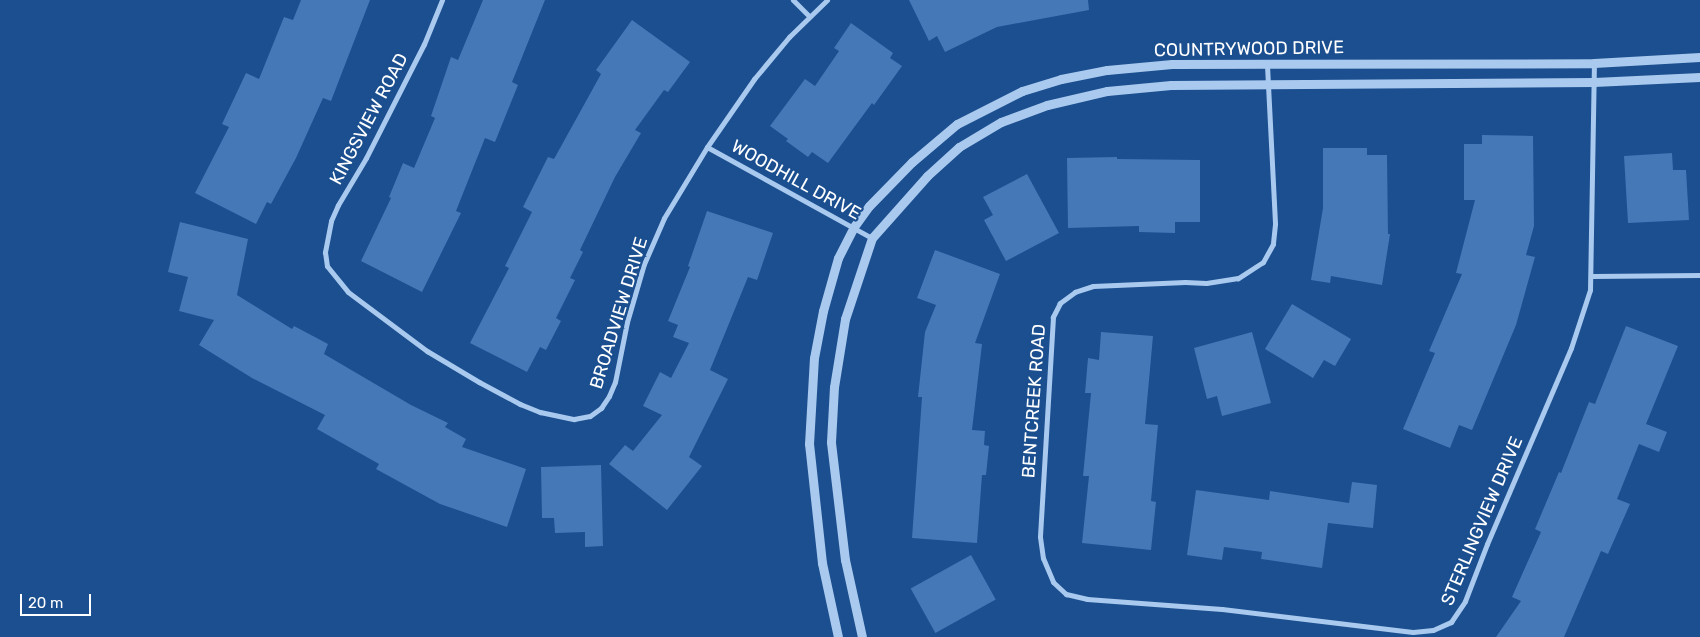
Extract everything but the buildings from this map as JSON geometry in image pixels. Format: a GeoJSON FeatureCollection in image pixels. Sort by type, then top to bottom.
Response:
{"type":"FeatureCollection","features":[{"type":"Feature","properties":{"kind":"street","name":"KINGSVIEW ROAD"},"geometry":{"type":"LineString","coordinates":[[325,252],[332,221],[338,205],[366,158],[424,44],[442,0]]}},
{"type":"Feature","properties":{"kind":"street"},"geometry":{"type":"LineString","coordinates":[[794,0],[809,16]]}},
{"type":"Feature","properties":{"kind":"street","name":"BROADVIEW DRIVE"},"geometry":{"type":"LineString","coordinates":[[325,252],[327,266],[348,292],[427,351],[478,382],[540,412],[574,419],[590,416],[601,408],[615,382],[627,322],[644,264],[660,228],[707,146],[754,79],[809,16],[826,0]]}},
{"type":"Feature","properties":{"kind":"street","name":"COUNTRYWOOD DRIVE"},"geometry":{"type":"LineString","coordinates":[[838,637],[822,563],[812,486],[809,418],[814,358],[823,311],[838,258],[853,228],[869,206],[912,162],[957,124],[1022,91],[1061,79],[1108,70],[1172,64],[1594,63],[1700,57]]}},
{"type":"Feature","properties":{"kind":"street","name":"STERLINGVIEW DRIVE"},"geometry":{"type":"LineString","coordinates":[[1053,582],[1066,594],[1087,599],[1222,609],[1413,632],[1433,630],[1451,622],[1465,601],[1487,544],[1571,348],[1590,290],[1592,276],[1594,63]]}},
{"type":"Feature","properties":{"kind":"street","name":"BENTCREEK ROAD"},"geometry":{"type":"LineString","coordinates":[[1053,582],[1043,558],[1040,536],[1053,316],[1060,303],[1075,292],[1093,286],[1185,282],[1206,283],[1238,278],[1263,262],[1273,244],[1275,224],[1267,65]]}},
{"type":"Feature","properties":{"kind":"street","name":"COUNTRYWOOD DRIVE"},"geometry":{"type":"LineString","coordinates":[[872,238],[889,217],[959,147],[1001,122],[1047,105],[1107,90],[1172,85],[1594,82],[1700,77]]}},
{"type":"Feature","properties":{"kind":"street","name":"WOODHILL DRIVE"},"geometry":{"type":"LineString","coordinates":[[707,146],[872,238]]}},
{"type":"Feature","properties":{"kind":"street"},"geometry":{"type":"LineString","coordinates":[[862,637],[845,560],[832,442],[834,387],[845,319],[872,238]]}},
{"type":"Feature","properties":{"kind":"street"},"geometry":{"type":"LineString","coordinates":[[1592,276],[1700,275]]}}]}
